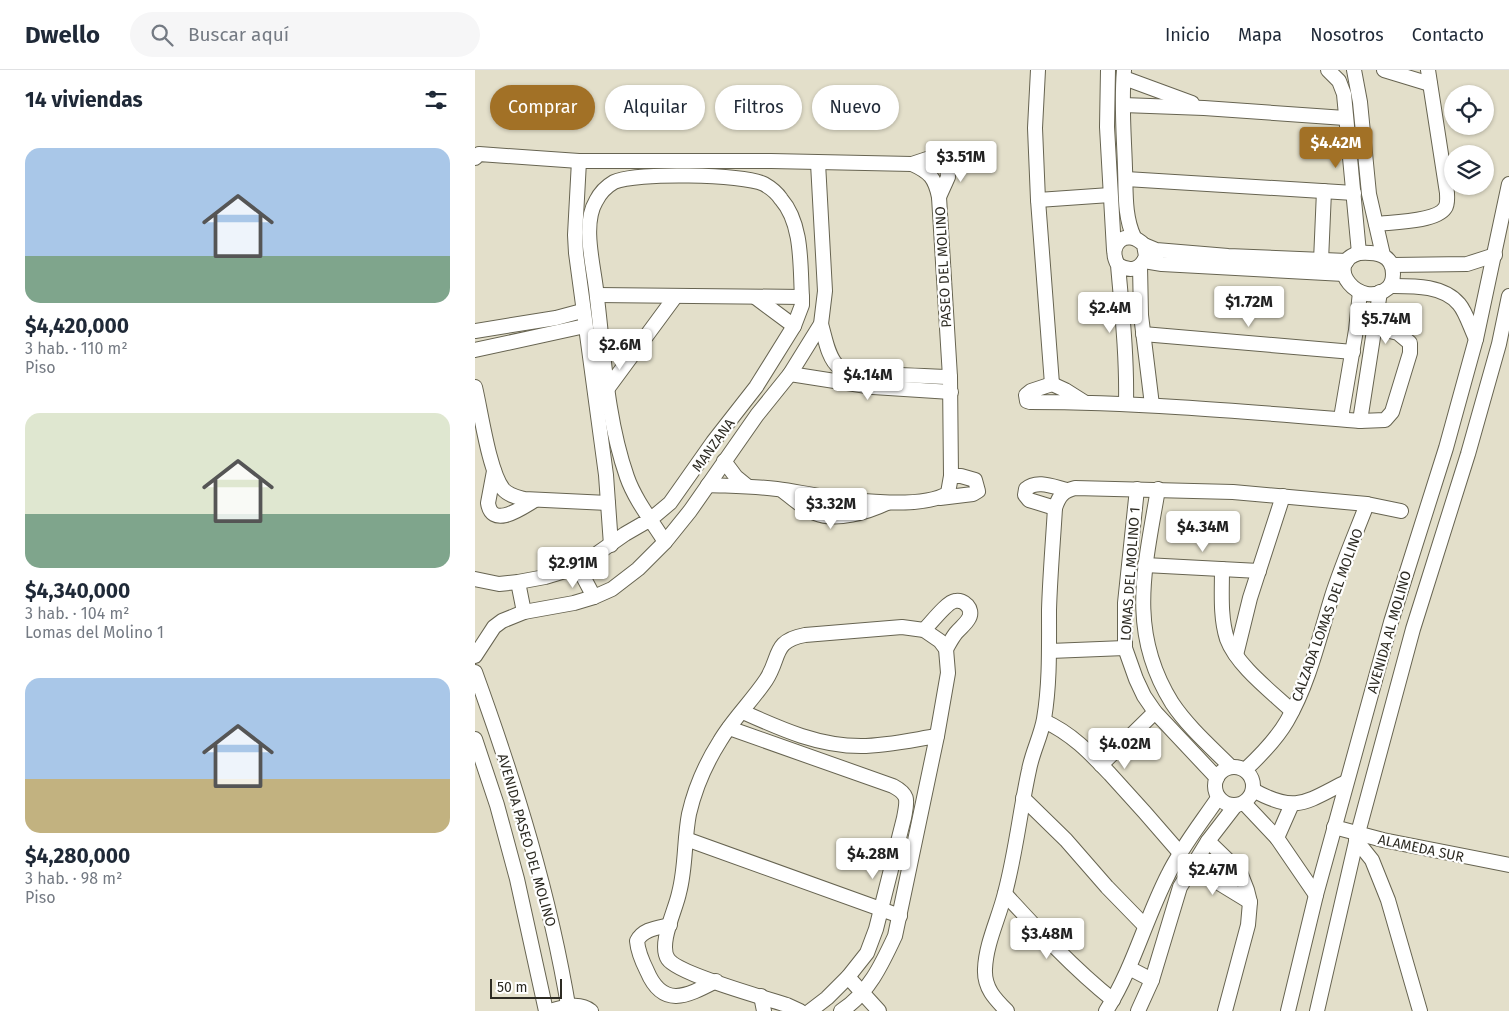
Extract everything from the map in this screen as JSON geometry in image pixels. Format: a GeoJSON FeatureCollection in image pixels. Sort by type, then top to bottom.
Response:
{"type":"FeatureCollection","features":[{"type":"Feature","properties":{"kind":"street"},"geometry":{"type":"LineString","coordinates":[[1038,70],[1035,128],[1051,384]]}},
{"type":"Feature","properties":{"kind":"street"},"geometry":{"type":"LineString","coordinates":[[1108,70],[1110,195],[1114,258],[1118,265],[1127,367],[1126,403]]}},
{"type":"Feature","properties":{"kind":"street"},"geometry":{"type":"LineString","coordinates":[[1327,70],[1339,81],[1345,102],[1359,253]]}},
{"type":"Feature","properties":{"kind":"street"},"geometry":{"type":"LineString","coordinates":[[1355,70],[1369,194],[1383,255]]}},
{"type":"Feature","properties":{"kind":"street"},"geometry":{"type":"LineString","coordinates":[[1376,224],[1433,216],[1444,210],[1447,204],[1447,193],[1429,77],[1384,70]]}},
{"type":"Feature","properties":{"kind":"street"},"geometry":{"type":"LineString","coordinates":[[1152,404],[1140,298],[1142,264],[1146,256],[1128,220],[1123,105],[1124,74],[1204,108]]}},
{"type":"Feature","properties":{"kind":"street"},"geometry":{"type":"LineString","coordinates":[[1345,102],[1360,102]]}},
{"type":"Feature","properties":{"kind":"street"},"geometry":{"type":"LineString","coordinates":[[1123,105],[1204,108],[1345,118]]}},
{"type":"Feature","properties":{"kind":"street"},"geometry":{"type":"LineString","coordinates":[[476,154],[579,161],[672,160],[912,164],[930,158],[943,159],[947,163],[948,177],[939,197]]}},
{"type":"Feature","properties":{"kind":"street"},"geometry":{"type":"LineString","coordinates":[[671,176],[672,160]]}},
{"type":"Feature","properties":{"kind":"street"},"geometry":{"type":"LineString","coordinates":[[579,161],[575,234],[585,326],[598,368],[608,388],[617,441],[628,479],[636,497],[665,542]]}},
{"type":"Feature","properties":{"kind":"street"},"geometry":{"type":"LineString","coordinates":[[611,545],[598,368],[597,295],[590,235],[590,216],[595,201],[603,190],[614,182],[639,177],[671,176],[747,179],[767,186],[771,161]]}},
{"type":"Feature","properties":{"kind":"street"},"geometry":{"type":"LineString","coordinates":[[818,163],[825,291],[821,324],[834,362],[839,367],[857,372],[951,377]]}},
{"type":"Feature","properties":{"kind":"street","name":"PASEO DEL MOLINO"},"geometry":{"type":"LineString","coordinates":[[912,164],[925,170],[931,176],[936,184],[939,197],[951,377],[951,476]]}},
{"type":"Feature","properties":{"kind":"street"},"geometry":{"type":"LineString","coordinates":[[1126,179],[1354,192]]}},
{"type":"Feature","properties":{"kind":"street","name":"AVENIDA AL MOLINO"},"geometry":{"type":"LineString","coordinates":[[1288,1011],[1346,782],[1391,622],[1446,448],[1476,339],[1509,184]]}},
{"type":"Feature","properties":{"kind":"street","name":"MANZANA"},"geometry":{"type":"LineString","coordinates":[[475,579],[499,584],[518,582],[545,577],[578,567],[625,534],[651,519],[670,503],[713,442],[743,405],[794,326],[802,305],[798,241],[794,221],[789,208],[767,186]]}},
{"type":"Feature","properties":{"kind":"street"},"geometry":{"type":"LineString","coordinates":[[1321,261],[1324,191]]}},
{"type":"Feature","properties":{"kind":"street"},"geometry":{"type":"LineString","coordinates":[[1038,200],[1110,195]]}},
{"type":"Feature","properties":{"kind":"street"},"geometry":{"type":"LineString","coordinates":[[575,234],[590,235]]}},
{"type":"Feature","properties":{"kind":"street"},"geometry":{"type":"LineString","coordinates":[[1114,250],[1116,244],[1127,237],[1156,250],[1321,261],[1345,268]]}},
{"type":"Feature","properties":{"kind":"street"},"geometry":{"type":"LineString","coordinates":[[798,241],[821,239]]}},
{"type":"Feature","properties":{"kind":"street"},"geometry":{"type":"LineString","coordinates":[[1360,421],[1374,327],[1385,289],[1393,276],[1393,266],[1383,255],[1359,253],[1350,257],[1345,268],[1350,286],[1360,292],[1385,289],[1419,286],[1445,293],[1459,304],[1476,339]]}},
{"type":"Feature","properties":{"kind":"street"},"geometry":{"type":"LineString","coordinates":[[1393,266],[1467,264],[1495,255]]}},
{"type":"Feature","properties":{"kind":"street"},"geometry":{"type":"LineString","coordinates":[[1118,265],[1125,269],[1133,269],[1142,264],[1345,268]]}},
{"type":"Feature","properties":{"kind":"street"},"geometry":{"type":"LineString","coordinates":[[1419,265],[1419,286]]}},
{"type":"Feature","properties":{"kind":"street"},"geometry":{"type":"LineString","coordinates":[[1341,418],[1353,352],[1360,292]]}},
{"type":"Feature","properties":{"kind":"street"},"geometry":{"type":"LineString","coordinates":[[597,295],[802,297]]}},
{"type":"Feature","properties":{"kind":"street","name":"AVENIDA AL MOLINO"},"geometry":{"type":"LineString","coordinates":[[1317,1011],[1357,837],[1413,629],[1471,445],[1499,344],[1509,296]]}},
{"type":"Feature","properties":{"kind":"street"},"geometry":{"type":"LineString","coordinates":[[608,388],[675,297]]}},
{"type":"Feature","properties":{"kind":"street"},"geometry":{"type":"LineString","coordinates":[[755,297],[794,326]]}},
{"type":"Feature","properties":{"kind":"street"},"geometry":{"type":"LineString","coordinates":[[475,331],[582,312]]}},
{"type":"Feature","properties":{"kind":"street"},"geometry":{"type":"LineString","coordinates":[[475,656],[494,627],[502,621],[524,612],[556,607],[594,597],[612,589],[638,569],[665,542],[708,485],[757,415],[790,374],[821,324]]}},
{"type":"Feature","properties":{"kind":"street"},"geometry":{"type":"LineString","coordinates":[[475,350],[585,326]]}},
{"type":"Feature","properties":{"kind":"street"},"geometry":{"type":"LineString","coordinates":[[1084,402],[1051,384],[1026,394],[1027,400],[1030,402],[1152,404],[1360,421],[1385,420],[1392,412],[1410,353],[1409,343],[1397,333],[1374,327]]}},
{"type":"Feature","properties":{"kind":"street"},"geometry":{"type":"LineString","coordinates":[[1143,334],[1353,352]]}},
{"type":"Feature","properties":{"kind":"street"},"geometry":{"type":"LineString","coordinates":[[833,382],[839,367]]}},
{"type":"Feature","properties":{"kind":"street"},"geometry":{"type":"LineString","coordinates":[[790,374],[873,387],[951,392]]}},
{"type":"Feature","properties":{"kind":"street"},"geometry":{"type":"LineString","coordinates":[[475,387],[494,472],[505,491],[518,498],[535,500],[608,503]]}},
{"type":"Feature","properties":{"kind":"street"},"geometry":{"type":"LineString","coordinates":[[743,405],[757,415]]}},
{"type":"Feature","properties":{"kind":"street"},"geometry":{"type":"LineString","coordinates":[[724,461],[736,477],[747,486]]}},
{"type":"Feature","properties":{"kind":"street"},"geometry":{"type":"LineString","coordinates":[[494,472],[488,503],[492,513],[498,516],[506,516],[535,500]]}},
{"type":"Feature","properties":{"kind":"street"},"geometry":{"type":"LineString","coordinates":[[708,485],[780,489],[827,498],[890,502],[929,501],[973,494],[978,491],[975,480],[961,476],[951,476],[948,493],[940,498]]}},
{"type":"Feature","properties":{"kind":"street"},"geometry":{"type":"LineString","coordinates":[[1055,508],[1029,500],[1025,495],[1026,489],[1032,485],[1039,484],[1067,490]]}},
{"type":"Feature","properties":{"kind":"street"},"geometry":{"type":"LineString","coordinates":[[1007,1011],[995,999],[988,988],[985,968],[1015,852],[1031,760],[1044,721],[1049,682],[1049,610],[1055,508],[1059,496],[1067,490],[1075,488],[1233,492],[1367,504],[1401,511]]}},
{"type":"Feature","properties":{"kind":"street","name":"LOMAS DEL MOLINO 1"},"geometry":{"type":"LineString","coordinates":[[1137,489],[1125,603],[1125,648],[1135,680],[1155,712],[1217,778]]}},
{"type":"Feature","properties":{"kind":"street","name":"LOMAS DEL MOLINO 1"},"geometry":{"type":"LineString","coordinates":[[1158,489],[1145,565],[1142,598],[1144,628],[1151,660],[1173,704],[1192,727],[1238,768]]}},
{"type":"Feature","properties":{"kind":"street"},"geometry":{"type":"LineString","coordinates":[[1236,655],[1259,571],[1283,496]]}},
{"type":"Feature","properties":{"kind":"street","name":"CALZADA LOMAS DEL MOLINO"},"geometry":{"type":"LineString","coordinates":[[1238,768],[1259,757],[1275,738],[1292,711],[1304,686],[1333,594],[1367,504]]}},
{"type":"Feature","properties":{"kind":"street"},"geometry":{"type":"LineString","coordinates":[[1145,565],[1259,571]]}},
{"type":"Feature","properties":{"kind":"street"},"geometry":{"type":"LineString","coordinates":[[578,567],[594,597]]}},
{"type":"Feature","properties":{"kind":"street"},"geometry":{"type":"LineString","coordinates":[[1222,569],[1222,610],[1227,639],[1236,655],[1246,667],[1292,711]]}},
{"type":"Feature","properties":{"kind":"street"},"geometry":{"type":"LineString","coordinates":[[518,582],[524,612]]}},
{"type":"Feature","properties":{"kind":"street"},"geometry":{"type":"LineString","coordinates":[[924,630],[948,604],[955,600],[967,604],[971,613],[969,618],[946,649]]}},
{"type":"Feature","properties":{"kind":"street"},"geometry":{"type":"LineString","coordinates":[[800,1011],[716,982],[674,965],[668,958],[665,946],[684,870],[689,814],[696,789],[720,740],[767,678],[775,665],[780,648],[785,641],[793,638],[902,627],[924,630],[933,634],[946,649],[948,673],[900,916],[895,936],[883,960],[863,992],[849,1009],[836,989]]}},
{"type":"Feature","properties":{"kind":"street"},"geometry":{"type":"LineString","coordinates":[[1050,651],[1125,648]]}},
{"type":"Feature","properties":{"kind":"street","name":"AVENIDA PASEO DEL MOLINO"},"geometry":{"type":"LineString","coordinates":[[475,672],[509,773],[544,890],[562,968],[569,1009]]}},
{"type":"Feature","properties":{"kind":"street"},"geometry":{"type":"LineString","coordinates":[[743,712],[789,732],[833,744],[885,745],[937,736]]}},
{"type":"Feature","properties":{"kind":"street"},"geometry":{"type":"LineString","coordinates":[[1101,765],[1155,712]]}},
{"type":"Feature","properties":{"kind":"street"},"geometry":{"type":"LineString","coordinates":[[1044,721],[1068,733],[1101,765],[1180,853]]}},
{"type":"Feature","properties":{"kind":"street"},"geometry":{"type":"LineString","coordinates":[[729,728],[893,786],[902,790],[906,796],[907,803],[876,929],[867,952],[848,977],[810,1011]]}},
{"type":"Feature","properties":{"kind":"street","name":"AVENIDA PASEO DEL MOLINO"},"geometry":{"type":"LineString","coordinates":[[475,739],[497,805],[548,1011]]}},
{"type":"Feature","properties":{"kind":"street"},"geometry":{"type":"LineString","coordinates":[[1138,1011],[1152,980],[1175,899],[1191,866],[1207,841],[1240,804],[1248,800],[1253,790],[1252,779],[1238,768],[1225,769],[1217,778],[1215,784],[1218,798],[1226,804],[1240,804],[1277,838],[1316,895]]}},
{"type":"Feature","properties":{"kind":"street"},"geometry":{"type":"LineString","coordinates":[[1253,790],[1271,800],[1292,804],[1310,800],[1346,782]]}},
{"type":"Feature","properties":{"kind":"street"},"geometry":{"type":"LineString","coordinates":[[1023,798],[1066,840],[1107,887],[1145,926]]}},
{"type":"Feature","properties":{"kind":"street"},"geometry":{"type":"LineString","coordinates":[[1005,894],[1087,979],[1109,1005],[1129,968],[1168,875],[1180,853],[1218,798]]}},
{"type":"Feature","properties":{"kind":"street"},"geometry":{"type":"LineString","coordinates":[[1277,838],[1292,804]]}},
{"type":"Feature","properties":{"kind":"street","name":"ALAMEDA SUR"},"geometry":{"type":"LineString","coordinates":[[1334,827],[1357,837],[1509,865]]}},
{"type":"Feature","properties":{"kind":"street"},"geometry":{"type":"LineString","coordinates":[[1357,837],[1372,860],[1388,900],[1420,1011]]}},
{"type":"Feature","properties":{"kind":"street"},"geometry":{"type":"LineString","coordinates":[[686,838],[900,916]]}},
{"type":"Feature","properties":{"kind":"street"},"geometry":{"type":"LineString","coordinates":[[1207,841],[1240,872],[1250,902],[1248,925],[1225,1011]]}},
{"type":"Feature","properties":{"kind":"street"},"geometry":{"type":"LineString","coordinates":[[1191,866],[1250,902]]}},
{"type":"Feature","properties":{"kind":"street"},"geometry":{"type":"LineString","coordinates":[[669,925],[648,930],[637,941],[641,959],[651,980],[659,991],[670,996],[690,994],[716,982]]}},
{"type":"Feature","properties":{"kind":"street"},"geometry":{"type":"LineString","coordinates":[[1129,968],[1152,980]]}},
{"type":"Feature","properties":{"kind":"street"},"geometry":{"type":"LineString","coordinates":[[848,977],[879,1011]]}},
{"type":"Feature","properties":{"kind":"street"},"geometry":{"type":"LineString","coordinates":[[761,996],[764,1011]]}},
{"type":"Feature","properties":{"kind":"street"},"geometry":{"type":"LineString","coordinates":[[548,1011],[569,1009],[579,1005],[591,1011]]}}]}
